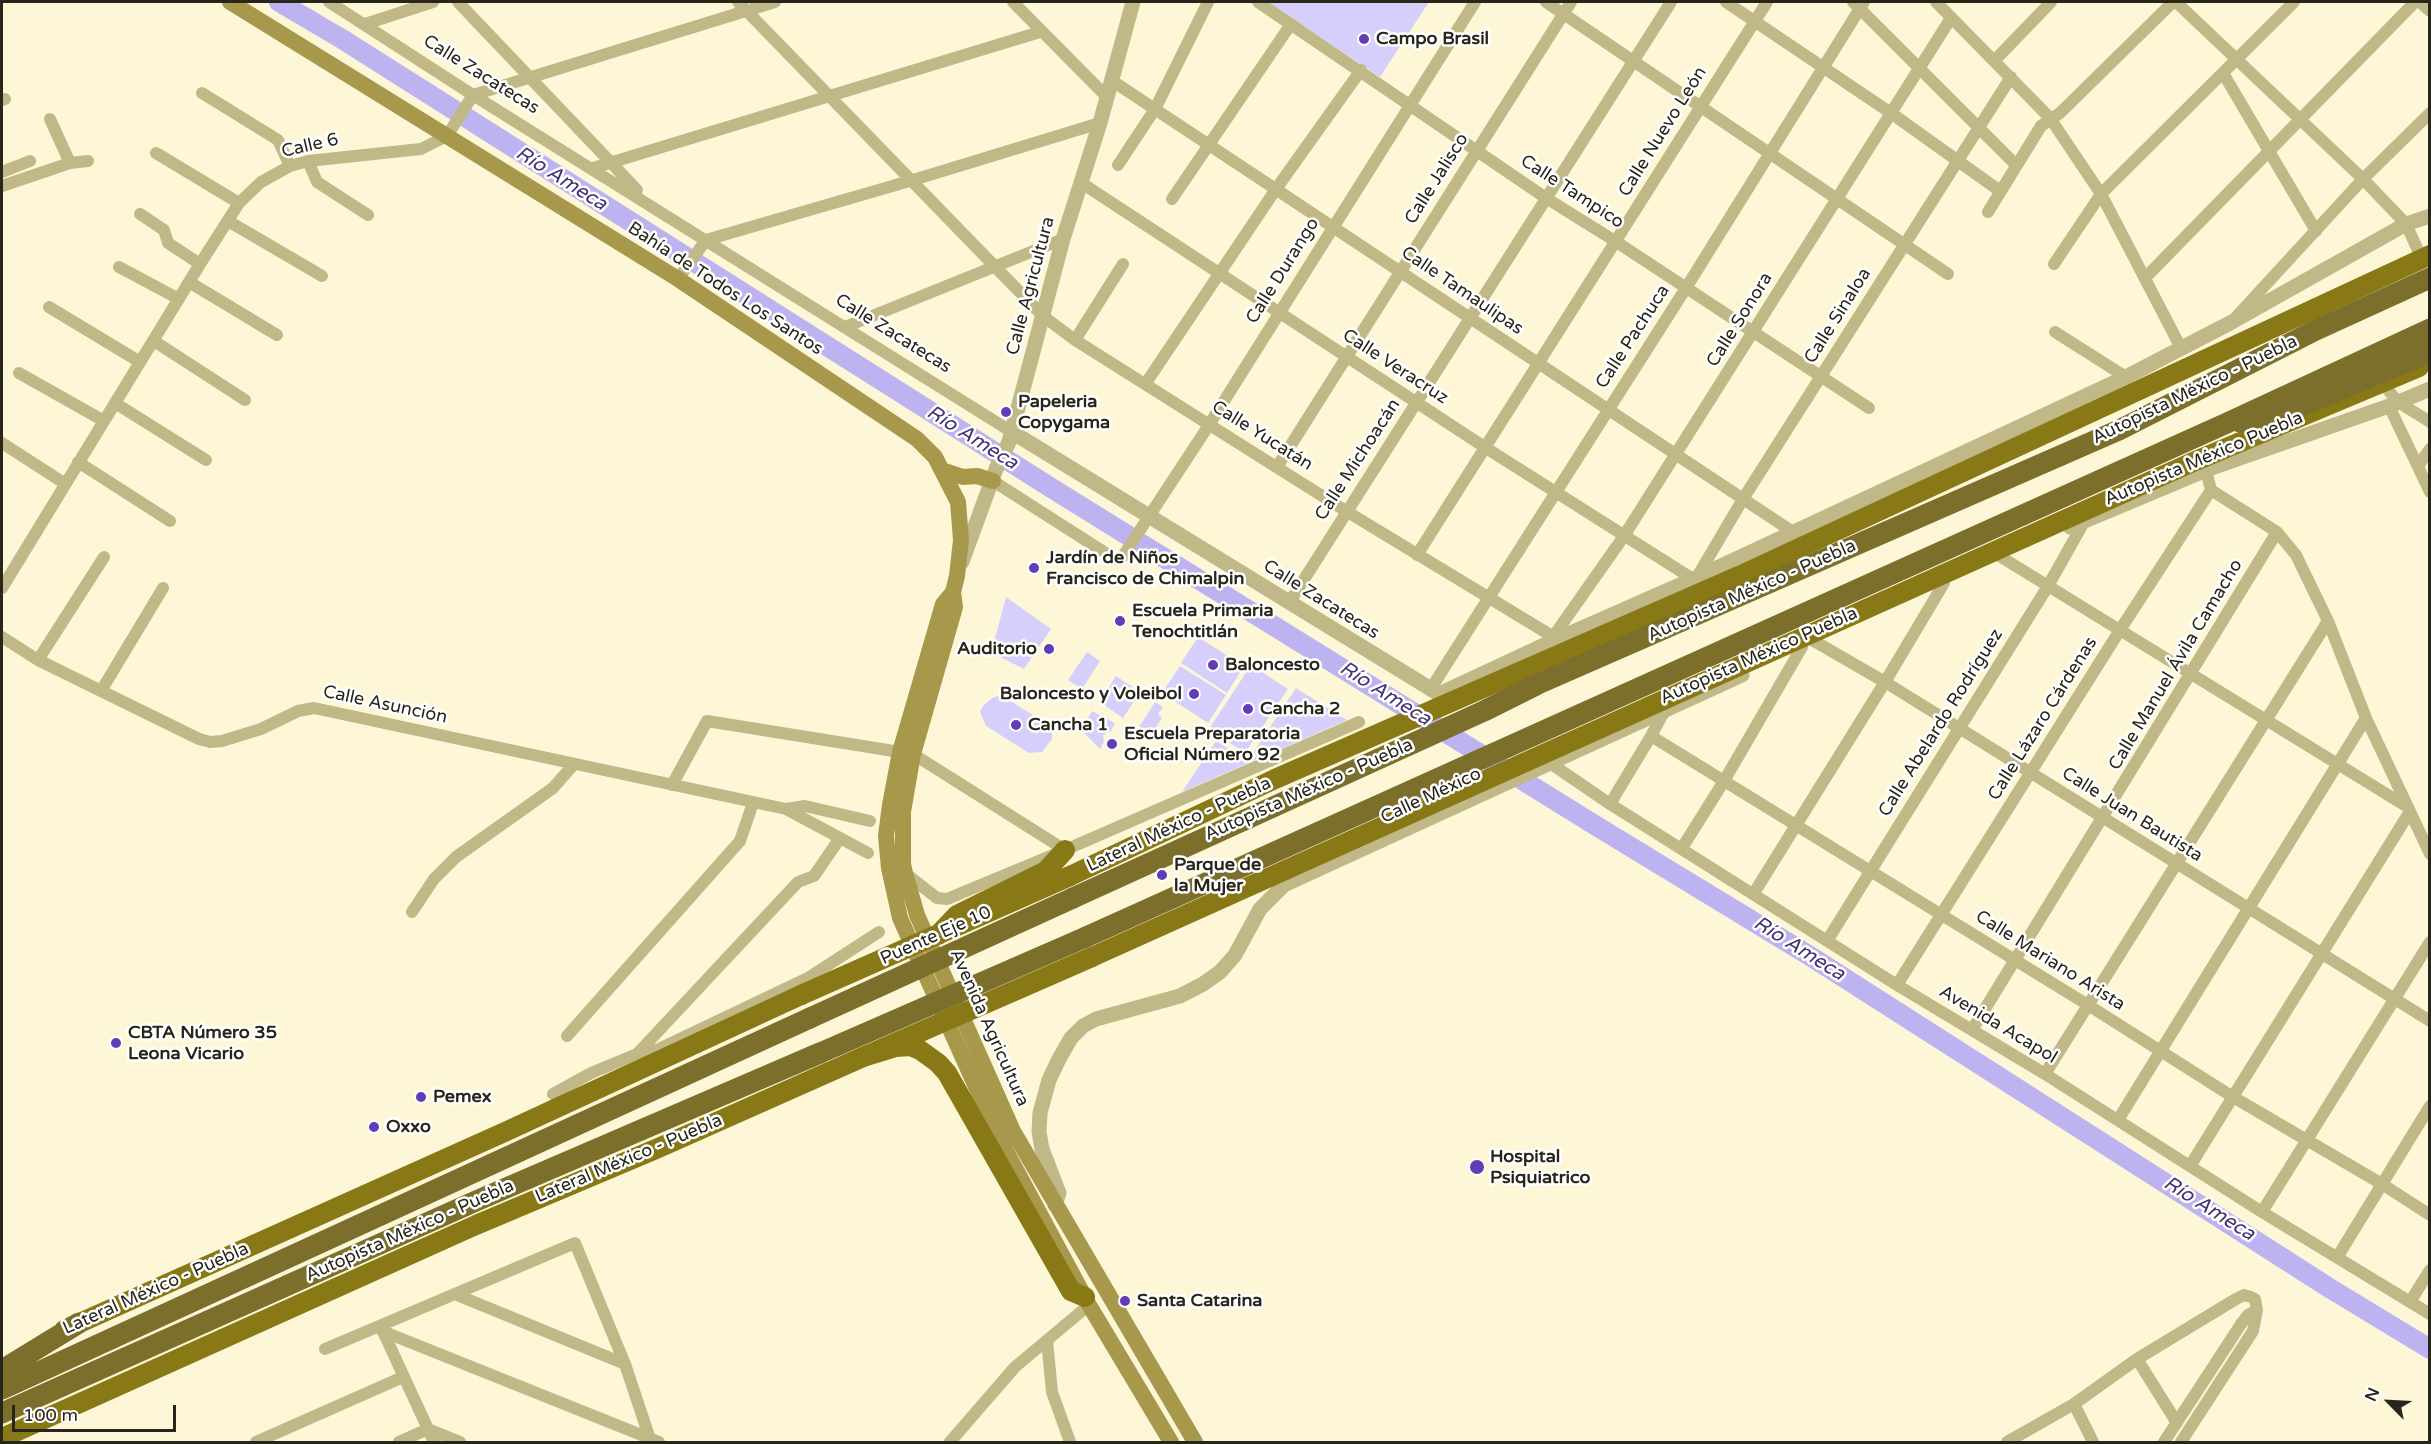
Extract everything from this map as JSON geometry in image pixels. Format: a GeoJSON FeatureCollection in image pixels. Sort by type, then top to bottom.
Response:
{"type":"FeatureCollection","features":[{"type":"Feature","properties":{"kind":"highway"},"geometry":{"type":"LineString","coordinates":[[1736,568],[2427,264]]}},
{"type":"Feature","properties":{"kind":"highway","name":"Autopista México - Puebla"},"geometry":{"type":"LineString","coordinates":[[1072,898],[1408,746],[1538,684],[2119,430],[2316,330],[2427,264]]}},
{"type":"Feature","properties":{"kind":"highway"},"geometry":{"type":"LineString","coordinates":[[863,1057],[1496,750],[2227,423],[2430,329]]}},
{"type":"Feature","properties":{"kind":"highway"},"geometry":{"type":"LineString","coordinates":[[2227,423],[2265,421],[2430,352]]}},
{"type":"Feature","properties":{"kind":"highway","name":"Autopista México Puebla"},"geometry":{"type":"LineString","coordinates":[[1089,947],[1546,761],[2193,462],[2383,384],[2430,362]]}},
{"type":"Feature","properties":{"kind":"highway","name":"Lateral México - Puebla"},"geometry":{"type":"LineString","coordinates":[[1070,876],[1275,779],[1464,698],[1736,568]]}},
{"type":"Feature","properties":{"kind":"highway"},"geometry":{"type":"LineString","coordinates":[[938,935],[957,915],[1046,871],[1065,850]]}},
{"type":"Feature","properties":{"kind":"highway","name":"Puente Eje 10"},"geometry":{"type":"LineString","coordinates":[[801,995],[1070,876]]}},
{"type":"Feature","properties":{"kind":"highway","name":"Puente Eje 10"},"geometry":{"type":"LineString","coordinates":[[810,1018],[1072,898]]}},
{"type":"Feature","properties":{"kind":"highway","name":"Autopista México - Puebla"},"geometry":{"type":"LineString","coordinates":[[2,1413],[476,1201],[820,1053],[1089,947]]}},
{"type":"Feature","properties":{"kind":"highway","name":"Lateral México - Puebla"},"geometry":{"type":"LineString","coordinates":[[2,1358],[679,1046],[801,995]]}},
{"type":"Feature","properties":{"kind":"highway","name":"Autopista México - Puebla"},"geometry":{"type":"LineString","coordinates":[[2,1389],[810,1018]]}},
{"type":"Feature","properties":{"kind":"highway"},"geometry":{"type":"LineString","coordinates":[[863,1057],[903,1046],[920,1050],[938,1063],[956,1088],[1071,1291],[1087,1301]]}},
{"type":"Feature","properties":{"kind":"highway","name":"Lateral México - Puebla"},"geometry":{"type":"LineString","coordinates":[[2,1438],[476,1225],[656,1149],[863,1057]]}},
{"type":"Feature","properties":{"kind":"highway"},"geometry":{"type":"LineString","coordinates":[[2,1370],[79,1323]]}},
{"type":"Feature","properties":{"kind":"main road","name":"Bahía de Todos Los Santos"},"geometry":{"type":"LineString","coordinates":[[230,2],[450,132],[681,276],[917,439],[935,457],[958,502],[961,540],[955,584]]}},
{"type":"Feature","properties":{"kind":"main road"},"geometry":{"type":"LineString","coordinates":[[942,470],[963,477],[994,475]]}},
{"type":"Feature","properties":{"kind":"main road","name":"Avenida Agricultura"},"geometry":{"type":"LineString","coordinates":[[955,584],[943,604],[907,753],[890,805],[886,836],[889,868],[900,918],[999,1138],[1087,1301],[1171,1443]]}},
{"type":"Feature","properties":{"kind":"main road","name":"Avenida Agricultura"},"geometry":{"type":"LineString","coordinates":[[907,753],[903,812],[903,864],[917,915],[1013,1131],[1195,1443]]}},
{"type":"Feature","properties":{"kind":"street","name":"Calle Zacatecas"},"geometry":{"type":"LineString","coordinates":[[329,2],[845,327],[1011,437],[1146,521],[1289,603],[1434,692]]}},
{"type":"Feature","properties":{"kind":"street"},"geometry":{"type":"LineString","coordinates":[[365,24],[433,2]]}},
{"type":"Feature","properties":{"kind":"street"},"geometry":{"type":"LineString","coordinates":[[458,2],[650,204]]}},
{"type":"Feature","properties":{"kind":"street"},"geometry":{"type":"LineString","coordinates":[[450,132],[473,94],[531,78],[742,6],[775,2]]}},
{"type":"Feature","properties":{"kind":"street","name":"Calle Agricultura"},"geometry":{"type":"LineString","coordinates":[[955,584],[994,475],[1011,437],[1064,239],[1100,123],[1133,2]]}},
{"type":"Feature","properties":{"kind":"street"},"geometry":{"type":"LineString","coordinates":[[1118,165],[1155,109],[1208,2]]}},
{"type":"Feature","properties":{"kind":"street","name":"Calle Tampico"},"geometry":{"type":"LineString","coordinates":[[1258,2],[1546,198],[1869,408]]}},
{"type":"Feature","properties":{"kind":"street","name":"Calle Durango"},"geometry":{"type":"LineString","coordinates":[[994,475],[1115,560],[1123,555],[1209,424],[1475,2]]}},
{"type":"Feature","properties":{"kind":"street"},"geometry":{"type":"LineString","coordinates":[[1546,2],[1948,274]]}},
{"type":"Feature","properties":{"kind":"street","name":"Calle Jalisco"},"geometry":{"type":"LineString","coordinates":[[1277,467],[1475,150],[1571,2]]}},
{"type":"Feature","properties":{"kind":"street","name":"Calle Michoacán"},"geometry":{"type":"LineString","coordinates":[[1289,603],[1671,2]]}},
{"type":"Feature","properties":{"kind":"street"},"geometry":{"type":"LineString","coordinates":[[1726,2],[1891,113],[2000,191]]}},
{"type":"Feature","properties":{"kind":"street","name":"Calle Nuevo León"},"geometry":{"type":"LineString","coordinates":[[1417,555],[1767,2]]}},
{"type":"Feature","properties":{"kind":"street"},"geometry":{"type":"LineString","coordinates":[[1936,2],[2050,118],[2101,194],[2181,348]]}},
{"type":"Feature","properties":{"kind":"street"},"geometry":{"type":"LineString","coordinates":[[1995,60],[2051,2]]}},
{"type":"Feature","properties":{"kind":"street"},"geometry":{"type":"LineString","coordinates":[[1988,212],[2041,126],[2060,113],[2174,2],[2237,58],[2363,178],[2406,224],[2427,264]]}},
{"type":"Feature","properties":{"kind":"street"},"geometry":{"type":"LineString","coordinates":[[2054,264],[2101,194],[2294,2]]}},
{"type":"Feature","properties":{"kind":"street"},"geometry":{"type":"LineString","coordinates":[[2145,278],[2415,2]]}},
{"type":"Feature","properties":{"kind":"street"},"geometry":{"type":"LineString","coordinates":[[2420,2],[2430,11]]}},
{"type":"Feature","properties":{"kind":"street"},"geometry":{"type":"LineString","coordinates":[[1018,3],[1040,32],[1106,96]]}},
{"type":"Feature","properties":{"kind":"street"},"geometry":{"type":"LineString","coordinates":[[1859,4],[2016,165]]}},
{"type":"Feature","properties":{"kind":"street","name":"Calle Pachuca"},"geometry":{"type":"LineString","coordinates":[[1434,692],[1489,597],[1686,288],[1823,68],[1859,4]]}},
{"type":"Feature","properties":{"kind":"street","name":"Calle Yucatán"},"geometry":{"type":"LineString","coordinates":[[742,6],[1043,316],[1075,340],[1346,511],[1555,638]]}},
{"type":"Feature","properties":{"kind":"street","name":"Calle Sonora"},"geometry":{"type":"LineString","coordinates":[[1555,638],[1676,455],[1951,18]]}},
{"type":"Feature","properties":{"kind":"street"},"geometry":{"type":"LineString","coordinates":[[1172,199],[1291,24]]}},
{"type":"Feature","properties":{"kind":"street"},"geometry":{"type":"LineString","coordinates":[[593,168],[1040,32]]}},
{"type":"Feature","properties":{"kind":"street"},"geometry":{"type":"LineString","coordinates":[[1146,383],[1219,272],[1360,70]]}},
{"type":"Feature","properties":{"kind":"street"},"geometry":{"type":"LineString","coordinates":[[2223,73],[2316,231]]}},
{"type":"Feature","properties":{"kind":"street","name":"Calle Sinaloa"},"geometry":{"type":"LineString","coordinates":[[1695,578],[2011,76]]}},
{"type":"Feature","properties":{"kind":"street","name":"Calle Tamaulipas"},"geometry":{"type":"LineString","coordinates":[[1111,80],[1792,532]]}},
{"type":"Feature","properties":{"kind":"street"},"geometry":{"type":"LineString","coordinates":[[202,93],[278,140],[290,166]]}},
{"type":"Feature","properties":{"kind":"street"},"geometry":{"type":"LineString","coordinates":[[2230,323],[2363,178],[2430,113]]}},
{"type":"Feature","properties":{"kind":"street"},"geometry":{"type":"LineString","coordinates":[[50,119],[70,163]]}},
{"type":"Feature","properties":{"kind":"street"},"geometry":{"type":"LineString","coordinates":[[681,276],[706,240],[1100,123]]}},
{"type":"Feature","properties":{"kind":"street","name":"Calle 6"},"geometry":{"type":"LineString","coordinates":[[2,588],[64,483],[239,203],[261,182],[290,166],[308,161],[421,149],[450,132]]}},
{"type":"Feature","properties":{"kind":"street"},"geometry":{"type":"LineString","coordinates":[[156,153],[239,203]]}},
{"type":"Feature","properties":{"kind":"street"},"geometry":{"type":"LineString","coordinates":[[2,172],[30,161]]}},
{"type":"Feature","properties":{"kind":"street"},"geometry":{"type":"LineString","coordinates":[[2,186],[70,163],[88,161]]}},
{"type":"Feature","properties":{"kind":"street"},"geometry":{"type":"LineString","coordinates":[[308,161],[317,182],[368,215]]}},
{"type":"Feature","properties":{"kind":"street","name":"Calle Veracruz"},"geometry":{"type":"LineString","coordinates":[[1080,182],[1486,448],[1624,536],[1695,578]]}},
{"type":"Feature","properties":{"kind":"street"},"geometry":{"type":"LineString","coordinates":[[140,214],[164,230],[168,243],[200,264]]}},
{"type":"Feature","properties":{"kind":"street"},"geometry":{"type":"LineString","coordinates":[[1434,692],[1695,578],[1736,568],[1792,532],[2126,377],[2230,323],[2406,224],[2430,216]]}},
{"type":"Feature","properties":{"kind":"street"},"geometry":{"type":"LineString","coordinates":[[228,221],[322,276]]}},
{"type":"Feature","properties":{"kind":"street"},"geometry":{"type":"LineString","coordinates":[[845,327],[1064,239]]}},
{"type":"Feature","properties":{"kind":"street"},"geometry":{"type":"LineString","coordinates":[[1075,340],[1124,264]]}},
{"type":"Feature","properties":{"kind":"street"},"geometry":{"type":"LineString","coordinates":[[119,267],[178,299]]}},
{"type":"Feature","properties":{"kind":"street"},"geometry":{"type":"LineString","coordinates":[[189,282],[277,335]]}},
{"type":"Feature","properties":{"kind":"street"},"geometry":{"type":"LineString","coordinates":[[49,307],[140,362]]}},
{"type":"Feature","properties":{"kind":"street"},"geometry":{"type":"LineString","coordinates":[[2055,332],[2126,377]]}},
{"type":"Feature","properties":{"kind":"street"},"geometry":{"type":"LineString","coordinates":[[153,341],[244,400]]}},
{"type":"Feature","properties":{"kind":"street"},"geometry":{"type":"LineString","coordinates":[[19,373],[104,421]]}},
{"type":"Feature","properties":{"kind":"street"},"geometry":{"type":"LineString","coordinates":[[2383,384],[2394,404],[2430,492]]}},
{"type":"Feature","properties":{"kind":"street","name":"Autopista México Puebla"},"geometry":{"type":"LineString","coordinates":[[1546,761],[1594,742],[1665,705],[2084,522],[2206,471],[2430,389]]}},
{"type":"Feature","properties":{"kind":"street"},"geometry":{"type":"LineString","coordinates":[[115,403],[206,460]]}},
{"type":"Feature","properties":{"kind":"street"},"geometry":{"type":"LineString","coordinates":[[2394,404],[2430,422]]}},
{"type":"Feature","properties":{"kind":"street"},"geometry":{"type":"LineString","coordinates":[[2,443],[64,483]]}},
{"type":"Feature","properties":{"kind":"street"},"geometry":{"type":"LineString","coordinates":[[2418,466],[2430,449]]}},
{"type":"Feature","properties":{"kind":"street"},"geometry":{"type":"LineString","coordinates":[[78,462],[170,521]]}},
{"type":"Feature","properties":{"kind":"street"},"geometry":{"type":"LineString","coordinates":[[2206,471],[2211,490],[2277,532],[2296,555],[2328,621],[2366,718],[2430,854]]}},
{"type":"Feature","properties":{"kind":"street","name":"Calle Lázaro Cárdenas"},"geometry":{"type":"LineString","coordinates":[[1897,985],[2120,630],[2211,490]]}},
{"type":"Feature","properties":{"kind":"street","name":"Calle Abelardo Rodríguez"},"geometry":{"type":"LineString","coordinates":[[1827,941],[2048,586],[2084,522]]}},
{"type":"Feature","properties":{"kind":"street","name":"Calle Manuel Ávila Camacho"},"geometry":{"type":"LineString","coordinates":[[1972,1030],[2192,675],[2277,532]]}},
{"type":"Feature","properties":{"kind":"street"},"geometry":{"type":"LineString","coordinates":[[38,660],[104,557]]}},
{"type":"Feature","properties":{"kind":"street"},"geometry":{"type":"LineString","coordinates":[[2001,557],[2408,810]]}},
{"type":"Feature","properties":{"kind":"street"},"geometry":{"type":"LineString","coordinates":[[1754,893],[1944,583]]}},
{"type":"Feature","properties":{"kind":"street"},"geometry":{"type":"LineString","coordinates":[[101,691],[163,588]]}},
{"type":"Feature","properties":{"kind":"street"},"geometry":{"type":"LineString","coordinates":[[2045,1074],[2328,621]]}},
{"type":"Feature","properties":{"kind":"street","name":"Calle Asunción"},"geometry":{"type":"LineString","coordinates":[[2,637],[38,660],[199,739],[210,742],[261,729],[298,711],[314,708],[786,809],[868,853]]}},
{"type":"Feature","properties":{"kind":"street"},"geometry":{"type":"LineString","coordinates":[[1682,848],[1808,644]]}},
{"type":"Feature","properties":{"kind":"street","name":"Calle Juan Bautista"},"geometry":{"type":"LineString","coordinates":[[1808,644],[1885,681],[2430,1021]]}},
{"type":"Feature","properties":{"kind":"street"},"geometry":{"type":"LineString","coordinates":[[1610,804],[1651,736],[1665,705]]}},
{"type":"Feature","properties":{"kind":"street"},"geometry":{"type":"LineString","coordinates":[[2118,1120],[2250,910],[2366,718]]}},
{"type":"Feature","properties":{"kind":"street"},"geometry":{"type":"LineString","coordinates":[[672,784],[707,721],[907,753],[1065,850]]}},
{"type":"Feature","properties":{"kind":"street"},"geometry":{"type":"LineString","coordinates":[[905,873],[938,898],[946,899],[1065,850],[1359,722]]}},
{"type":"Feature","properties":{"kind":"street","name":"Calle Mariano Arista"},"geometry":{"type":"LineString","coordinates":[[1651,736],[2233,1097],[2382,1184],[2430,1215]]}},
{"type":"Feature","properties":{"kind":"street","name":"Avenida Acapol"},"geometry":{"type":"LineString","coordinates":[[1546,761],[1610,804],[1897,985],[2045,1074],[2262,1212],[2338,1256],[2430,1314]]}},
{"type":"Feature","properties":{"kind":"street"},"geometry":{"type":"LineString","coordinates":[[412,912],[434,879],[456,857],[553,788],[574,764]]}},
{"type":"Feature","properties":{"kind":"street","name":"Calle México"},"geometry":{"type":"LineString","coordinates":[[1055,1205],[1059,1193],[1042,1149],[1039,1132],[1040,1113],[1049,1080],[1071,1038],[1083,1026],[1096,1019],[1180,996],[1220,972],[1244,940],[1260,909],[1284,885],[1478,789]]}},
{"type":"Feature","properties":{"kind":"street"},"geometry":{"type":"LineString","coordinates":[[567,1036],[740,842],[753,803]]}},
{"type":"Feature","properties":{"kind":"street","name":"Calle Asunción"},"geometry":{"type":"LineString","coordinates":[[786,809],[805,806],[870,821]]}},
{"type":"Feature","properties":{"kind":"street"},"geometry":{"type":"LineString","coordinates":[[2190,1166],[2408,810]]}},
{"type":"Feature","properties":{"kind":"street"},"geometry":{"type":"LineString","coordinates":[[637,1054],[798,882],[814,876],[840,838]]}},
{"type":"Feature","properties":{"kind":"street"},"geometry":{"type":"LineString","coordinates":[[553,1094],[591,1073],[637,1054],[679,1046],[808,978],[879,932]]}},
{"type":"Feature","properties":{"kind":"street"},"geometry":{"type":"LineString","coordinates":[[2262,1212],[2430,942]]}},
{"type":"Feature","properties":{"kind":"street"},"geometry":{"type":"LineString","coordinates":[[2338,1256],[2430,1106]]}},
{"type":"Feature","properties":{"kind":"street"},"geometry":{"type":"LineString","coordinates":[[326,1350],[381,1329],[575,1243],[655,1441]]}},
{"type":"Feature","properties":{"kind":"street"},"geometry":{"type":"LineString","coordinates":[[2410,1302],[2430,1270]]}},
{"type":"Feature","properties":{"kind":"street"},"geometry":{"type":"LineString","coordinates":[[457,1295],[625,1364]]}},
{"type":"Feature","properties":{"kind":"street"},"geometry":{"type":"LineString","coordinates":[[2007,1443],[2074,1404],[2137,1359],[2236,1299],[2244,1295],[2256,1305]]}},
{"type":"Feature","properties":{"kind":"street"},"geometry":{"type":"LineString","coordinates":[[950,1443],[1015,1367],[1087,1301]]}},
{"type":"Feature","properties":{"kind":"street"},"geometry":{"type":"LineString","coordinates":[[2164,1443],[2241,1324],[2256,1305]]}},
{"type":"Feature","properties":{"kind":"street"},"geometry":{"type":"LineString","coordinates":[[2181,1443],[2253,1331],[2256,1305]]}},
{"type":"Feature","properties":{"kind":"street"},"geometry":{"type":"LineString","coordinates":[[381,1329],[434,1443]]}},
{"type":"Feature","properties":{"kind":"street"},"geometry":{"type":"LineString","coordinates":[[381,1329],[655,1441]]}},
{"type":"Feature","properties":{"kind":"street"},"geometry":{"type":"LineString","coordinates":[[1047,1340],[1052,1392],[1070,1443]]}},
{"type":"Feature","properties":{"kind":"street"},"geometry":{"type":"LineString","coordinates":[[2137,1359],[2177,1423]]}},
{"type":"Feature","properties":{"kind":"street"},"geometry":{"type":"LineString","coordinates":[[256,1443],[403,1377]]}},
{"type":"Feature","properties":{"kind":"street"},"geometry":{"type":"LineString","coordinates":[[2074,1404],[2093,1443]]}},
{"type":"Feature","properties":{"kind":"street"},"geometry":{"type":"LineString","coordinates":[[399,1443],[428,1429],[460,1443]]}},
{"type":"Feature","properties":{"kind":"shaded area","name":"Campo Brasil"},"geometry":{"type":"Polygon","coordinates":[[[1268,2],[1429,2],[1380,77],[1268,2]]]}},
{"type":"Feature","properties":{"kind":"shaded area"},"geometry":{"type":"Polygon","coordinates":[[[1006,597],[1051,629],[1024,669],[996,655],[999,648],[993,646],[1006,597]]]}},
{"type":"Feature","properties":{"kind":"shaded area","name":"Baloncesto"},"geometry":{"type":"Polygon","coordinates":[[[1198,637],[1244,666],[1227,693],[1181,663],[1198,637]]]}},
{"type":"Feature","properties":{"kind":"shaded area"},"geometry":{"type":"Polygon","coordinates":[[[1087,652],[1100,661],[1082,689],[1068,680],[1087,652]]]}},
{"type":"Feature","properties":{"kind":"shaded area","name":"Cancha 2"},"geometry":{"type":"Polygon","coordinates":[[[1251,665],[1288,689],[1245,753],[1209,729],[1251,665]]]}},
{"type":"Feature","properties":{"kind":"shaded area","name":"Baloncesto y Voleibol"},"geometry":{"type":"Polygon","coordinates":[[[1180,666],[1226,695],[1208,723],[1162,693],[1180,666]]]}},
{"type":"Feature","properties":{"kind":"shaded area"},"geometry":{"type":"Polygon","coordinates":[[[1116,676],[1140,692],[1123,718],[1100,702],[1116,676]]]}},
{"type":"Feature","properties":{"kind":"shaded area"},"geometry":{"type":"Polygon","coordinates":[[[1296,688],[1347,720],[1182,792],[1216,741],[1244,758],[1247,754],[1254,758],[1257,755],[1253,753],[1296,688]]]}},
{"type":"Feature","properties":{"kind":"shaded area","name":"Cancha 1"},"geometry":{"type":"Polygon","coordinates":[[[1004,697],[1047,724],[1052,739],[1042,752],[1029,753],[986,726],[980,712],[992,698],[1004,697]]]}},
{"type":"Feature","properties":{"kind":"shaded area"},"geometry":{"type":"Polygon","coordinates":[[[1155,702],[1163,707],[1158,714],[1162,718],[1150,736],[1138,729],[1155,702]]]}},
{"type":"Feature","properties":{"kind":"shaded area"},"geometry":{"type":"Polygon","coordinates":[[[1092,711],[1115,723],[1111,731],[1103,735],[1104,742],[1100,749],[1081,730],[1092,711]]]}},
{"type":"Feature","properties":{"kind":"waterway","name":"Río Ameca"},"geometry":{"type":"LineString","coordinates":[[279,2],[342,39],[1053,489],[1810,956],[2331,1289],[2430,1349]]}},
{"type":"Feature","properties":{"kind":"place","name":"Campo Brasil"},"geometry":{"type":"Point","coordinates":[1364,39]}},
{"type":"Feature","properties":{"kind":"place","name":"Papeleria Copygama"},"geometry":{"type":"Point","coordinates":[1006,412]}},
{"type":"Feature","properties":{"kind":"place","name":"Jardín de Niños Francisco de Chimalpin"},"geometry":{"type":"Point","coordinates":[1034,568]}},
{"type":"Feature","properties":{"kind":"place","name":"Escuela Primaria Tenochtitlán"},"geometry":{"type":"Point","coordinates":[1120,621]}},
{"type":"Feature","properties":{"kind":"place","name":"Auditorio"},"geometry":{"type":"Point","coordinates":[1049,649]}},
{"type":"Feature","properties":{"kind":"place","name":"Baloncesto"},"geometry":{"type":"Point","coordinates":[1213,665]}},
{"type":"Feature","properties":{"kind":"place","name":"Baloncesto y Voleibol"},"geometry":{"type":"Point","coordinates":[1194,694]}},
{"type":"Feature","properties":{"kind":"place","name":"Cancha 2"},"geometry":{"type":"Point","coordinates":[1248,709]}},
{"type":"Feature","properties":{"kind":"place","name":"Cancha 1"},"geometry":{"type":"Point","coordinates":[1016,725]}},
{"type":"Feature","properties":{"kind":"place","name":"Escuela Preparatoria Oficial Número 92"},"geometry":{"type":"Point","coordinates":[1112,744]}},
{"type":"Feature","properties":{"kind":"place","name":"Parque de la Mujer"},"geometry":{"type":"Point","coordinates":[1162,875]}},
{"type":"Feature","properties":{"kind":"place","name":"CBTA Número 35 Leona Vicario"},"geometry":{"type":"Point","coordinates":[116,1043]}},
{"type":"Feature","properties":{"kind":"place","name":"Pemex"},"geometry":{"type":"Point","coordinates":[421,1097]}},
{"type":"Feature","properties":{"kind":"place","name":"Oxxo"},"geometry":{"type":"Point","coordinates":[374,1127]}},
{"type":"Feature","properties":{"kind":"place","name":"Hospital Psiquiatrico"},"geometry":{"type":"Point","coordinates":[1477,1167]}},
{"type":"Feature","properties":{"kind":"place","name":"Santa Catarina"},"geometry":{"type":"Point","coordinates":[1125,1301]}}]}
